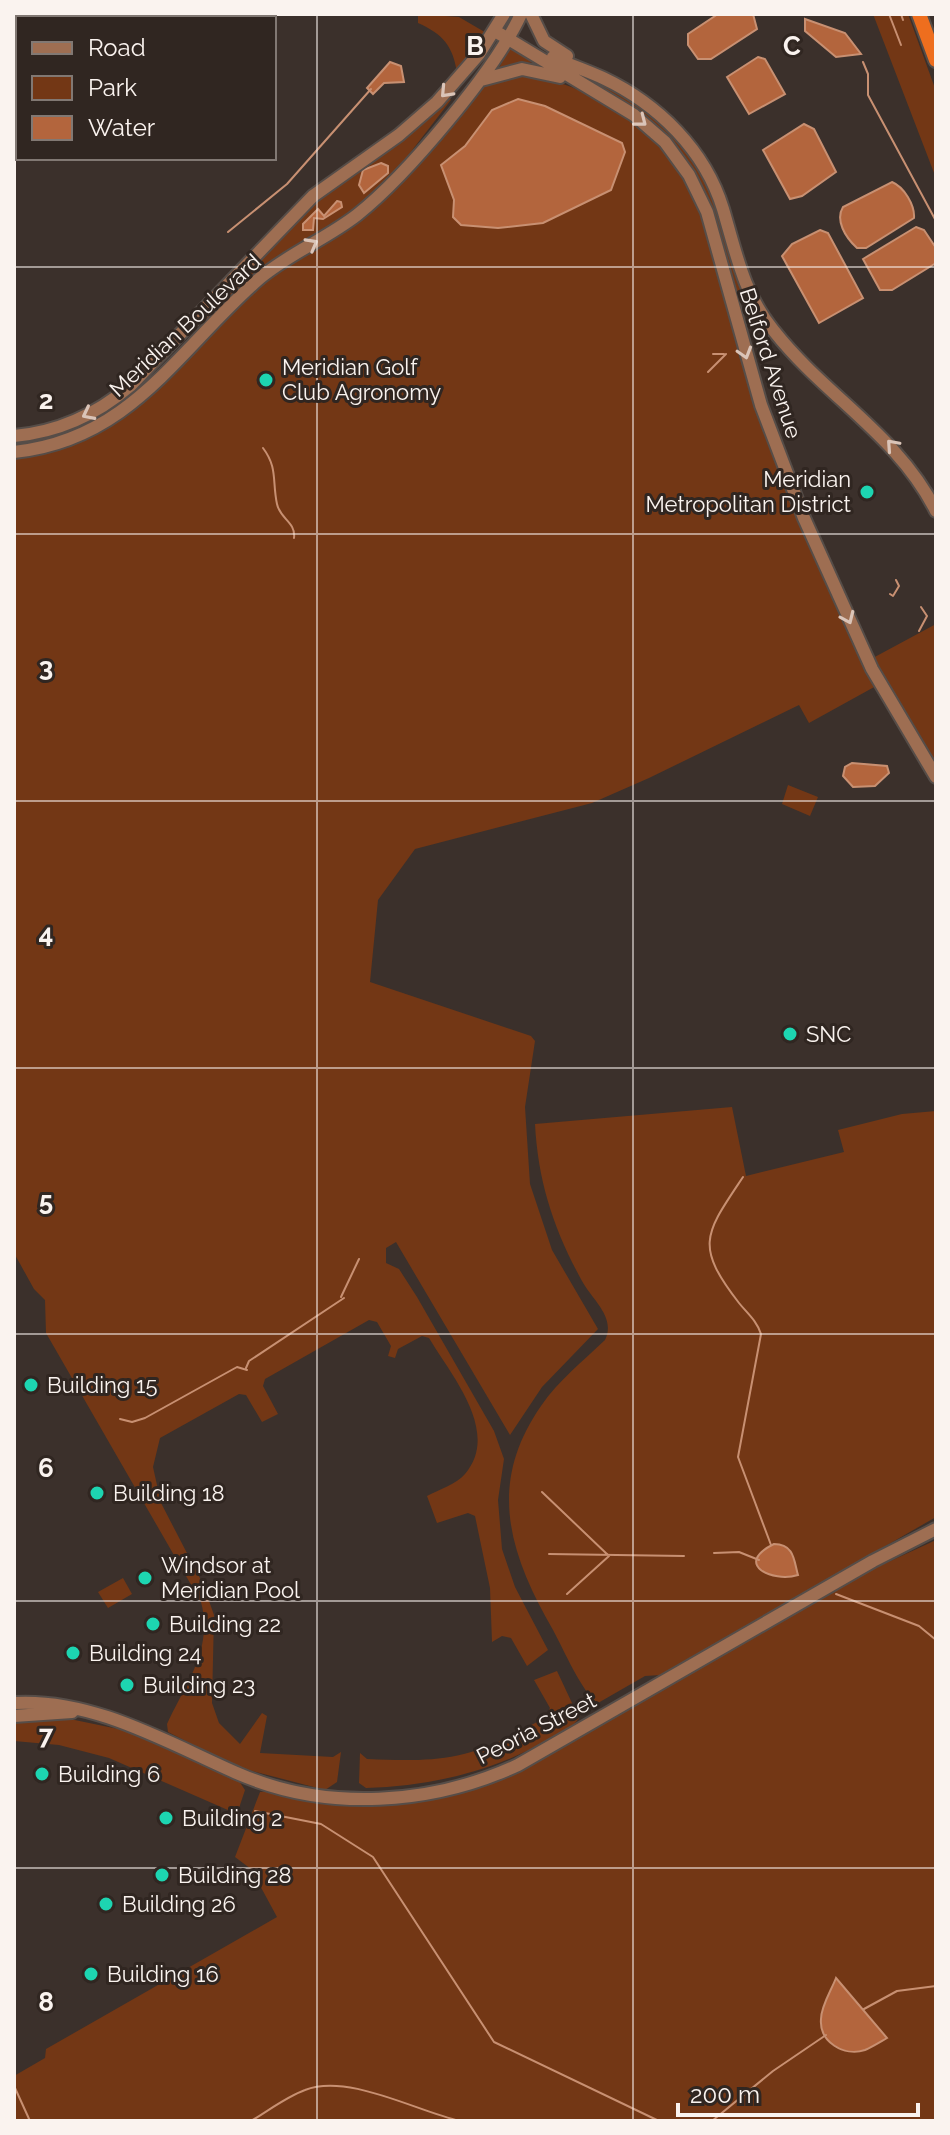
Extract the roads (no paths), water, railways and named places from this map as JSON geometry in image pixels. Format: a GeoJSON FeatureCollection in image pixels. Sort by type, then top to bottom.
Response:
{"type":"FeatureCollection","features":[{"type":"Feature","properties":{"kind":"highway"},"geometry":{"type":"LineString","coordinates":[[919,14],[936,60]]}},
{"type":"Feature","properties":{"kind":"main road","name":"Meridian Boulevard"},"geometry":{"type":"LineString","coordinates":[[14,452],[74,439],[127,409],[265,274],[344,225],[380,194],[476,82],[510,36],[521,14]]}},
{"type":"Feature","properties":{"kind":"main road"},"geometry":{"type":"LineString","coordinates":[[531,14],[546,43],[600,77]]}},
{"type":"Feature","properties":{"kind":"main road","name":"Meridian Boulevard"},"geometry":{"type":"LineString","coordinates":[[14,436],[73,422],[101,408],[130,386],[306,202],[404,131],[437,102],[472,64],[499,23]]}},
{"type":"Feature","properties":{"kind":"main road","name":"Belford Avenue"},"geometry":{"type":"LineString","coordinates":[[499,23],[510,36],[654,131],[676,155],[696,187],[710,222],[754,383],[804,518],[868,663],[936,777]]}},
{"type":"Feature","properties":{"kind":"main road","name":"Belford Avenue"},"geometry":{"type":"LineString","coordinates":[[510,36],[580,71],[600,77],[650,106],[693,151],[716,191],[744,281],[767,323],[801,361],[899,454],[936,511]]}},
{"type":"Feature","properties":{"kind":"main road"},"geometry":{"type":"LineString","coordinates":[[476,82],[522,69],[575,81]]}},
{"type":"Feature","properties":{"kind":"main road","name":"Peoria Street"},"geometry":{"type":"LineString","coordinates":[[14,1703],[57,1705],[121,1722],[248,1778],[303,1793],[366,1799],[441,1791],[491,1776],[529,1758],[873,1561],[936,1529]]}},
{"type":"Feature","properties":{"kind":"main road","name":"Peoria Street"},"geometry":{"type":"LineString","coordinates":[[14,1716],[75,1711]]}},
{"type":"Feature","properties":{"kind":"water"},"geometry":{"type":"Polygon","coordinates":[[[718,14],[753,14],[757,29],[711,59],[698,59],[688,45],[688,34],[718,14]]]}},
{"type":"Feature","properties":{"kind":"water"},"geometry":{"type":"Polygon","coordinates":[[[805,19],[845,33],[861,54],[836,57],[805,31],[805,19]]]}},
{"type":"Feature","properties":{"kind":"water"},"geometry":{"type":"Polygon","coordinates":[[[758,57],[765,59],[785,94],[749,114],[727,77],[758,57]]]}},
{"type":"Feature","properties":{"kind":"water"},"geometry":{"type":"Polygon","coordinates":[[[390,62],[401,66],[404,82],[384,83],[373,94],[367,88],[390,62]]]}},
{"type":"Feature","properties":{"kind":"water"},"geometry":{"type":"Polygon","coordinates":[[[518,99],[545,106],[622,143],[625,152],[611,190],[543,223],[498,228],[461,225],[453,217],[454,200],[441,165],[465,146],[492,110],[518,99]]]}},
{"type":"Feature","properties":{"kind":"water"},"geometry":{"type":"Polygon","coordinates":[[[804,124],[814,129],[836,172],[802,196],[790,199],[763,150],[804,124]]]}},
{"type":"Feature","properties":{"kind":"water"},"geometry":{"type":"Polygon","coordinates":[[[381,163],[388,166],[388,173],[364,193],[359,185],[363,170],[381,163]]]}},
{"type":"Feature","properties":{"kind":"water"},"geometry":{"type":"Polygon","coordinates":[[[892,182],[908,197],[914,218],[866,248],[857,248],[842,228],[840,217],[843,207],[892,182]]]}},
{"type":"Feature","properties":{"kind":"water"},"geometry":{"type":"Polygon","coordinates":[[[337,201],[341,202],[342,207],[323,219],[314,218],[313,230],[303,230],[303,224],[318,209],[324,216],[337,201]]]}},
{"type":"Feature","properties":{"kind":"water"},"geometry":{"type":"Polygon","coordinates":[[[916,227],[924,230],[936,248],[936,263],[892,290],[880,290],[863,259],[916,227]]]}},
{"type":"Feature","properties":{"kind":"water"},"geometry":{"type":"Polygon","coordinates":[[[820,230],[828,233],[863,298],[819,323],[782,256],[792,244],[820,230]]]}},
{"type":"Feature","properties":{"kind":"water"},"geometry":{"type":"Polygon","coordinates":[[[852,763],[887,766],[889,773],[875,786],[853,787],[843,776],[845,767],[852,763]]]}},
{"type":"Feature","properties":{"kind":"water"},"geometry":{"type":"Polygon","coordinates":[[[774,1544],[790,1550],[798,1575],[768,1574],[757,1565],[762,1551],[774,1544]]]}},
{"type":"Feature","properties":{"kind":"water"},"geometry":{"type":"Polygon","coordinates":[[[836,1978],[887,2038],[857,2052],[841,2049],[829,2041],[821,2027],[821,2014],[836,1978]]]}},
{"type":"Feature","properties":{"kind":"waterway"},"geometry":{"type":"LineString","coordinates":[[889,14],[901,45]]}},
{"type":"Feature","properties":{"kind":"waterway"},"geometry":{"type":"LineString","coordinates":[[901,14],[903,20]]}},
{"type":"Feature","properties":{"kind":"waterway"},"geometry":{"type":"LineString","coordinates":[[863,62],[868,74],[868,95],[936,221]]}},
{"type":"Feature","properties":{"kind":"waterway"},"geometry":{"type":"LineString","coordinates":[[228,232],[287,184],[371,89]]}},
{"type":"Feature","properties":{"kind":"waterway"},"geometry":{"type":"LineString","coordinates":[[713,354],[724,354]]}},
{"type":"Feature","properties":{"kind":"waterway"},"geometry":{"type":"LineString","coordinates":[[708,372],[726,354]]}},
{"type":"Feature","properties":{"kind":"waterway"},"geometry":{"type":"LineString","coordinates":[[772,366],[786,414]]}},
{"type":"Feature","properties":{"kind":"waterway"},"geometry":{"type":"LineString","coordinates":[[263,448],[273,468],[279,509],[293,528],[294,538]]}},
{"type":"Feature","properties":{"kind":"waterway"},"geometry":{"type":"LineString","coordinates":[[890,594],[893,596],[899,586],[896,580]]}},
{"type":"Feature","properties":{"kind":"waterway"},"geometry":{"type":"LineString","coordinates":[[919,631],[927,616],[921,607]]}},
{"type":"Feature","properties":{"kind":"waterway"},"geometry":{"type":"LineString","coordinates":[[743,1177],[713,1227],[710,1253],[725,1283],[761,1334],[738,1457],[771,1545]]}},
{"type":"Feature","properties":{"kind":"waterway"},"geometry":{"type":"LineString","coordinates":[[341,1297],[359,1259]]}},
{"type":"Feature","properties":{"kind":"waterway"},"geometry":{"type":"LineString","coordinates":[[246,1368],[249,1361],[344,1298]]}},
{"type":"Feature","properties":{"kind":"waterway"},"geometry":{"type":"LineString","coordinates":[[120,1419],[132,1422],[145,1418],[237,1367],[247,1370]]}},
{"type":"Feature","properties":{"kind":"waterway"},"geometry":{"type":"LineString","coordinates":[[542,1492],[609,1556],[567,1594]]}},
{"type":"Feature","properties":{"kind":"waterway"},"geometry":{"type":"LineString","coordinates":[[714,1553],[739,1552],[759,1560]]}},
{"type":"Feature","properties":{"kind":"waterway"},"geometry":{"type":"LineString","coordinates":[[549,1554],[684,1556]]}},
{"type":"Feature","properties":{"kind":"waterway"},"geometry":{"type":"LineString","coordinates":[[836,1594],[919,1626],[936,1640]]}},
{"type":"Feature","properties":{"kind":"waterway"},"geometry":{"type":"LineString","coordinates":[[255,1811],[321,1824],[373,1857],[494,2042],[659,2121]]}},
{"type":"Feature","properties":{"kind":"waterway"},"geometry":{"type":"LineString","coordinates":[[864,2009],[897,1991],[936,1986]]}},
{"type":"Feature","properties":{"kind":"waterway"},"geometry":{"type":"LineString","coordinates":[[712,2121],[773,2071],[826,2035]]}},
{"type":"Feature","properties":{"kind":"waterway"},"geometry":{"type":"LineString","coordinates":[[251,2121],[298,2093],[322,2086],[341,2086],[382,2095],[460,2121]]}},
{"type":"Feature","properties":{"kind":"waterway"},"geometry":{"type":"LineString","coordinates":[[15,2088],[30,2121]]}},
{"type":"Feature","properties":{"kind":"place","name":"Meridian Golf Club Agronomy"},"geometry":{"type":"Point","coordinates":[266,380]}},
{"type":"Feature","properties":{"kind":"place","name":"Meridian Metropolitan District"},"geometry":{"type":"Point","coordinates":[867,492]}},
{"type":"Feature","properties":{"kind":"place","name":"SNC"},"geometry":{"type":"Point","coordinates":[790,1034]}},
{"type":"Feature","properties":{"kind":"place","name":"Building 15"},"geometry":{"type":"Point","coordinates":[31,1385]}},
{"type":"Feature","properties":{"kind":"place","name":"Building 18"},"geometry":{"type":"Point","coordinates":[97,1493]}},
{"type":"Feature","properties":{"kind":"place","name":"Windsor at Meridian Pool"},"geometry":{"type":"Point","coordinates":[145,1578]}},
{"type":"Feature","properties":{"kind":"place","name":"Building 22"},"geometry":{"type":"Point","coordinates":[153,1624]}},
{"type":"Feature","properties":{"kind":"place","name":"Building 24"},"geometry":{"type":"Point","coordinates":[73,1653]}},
{"type":"Feature","properties":{"kind":"place","name":"Building 23"},"geometry":{"type":"Point","coordinates":[127,1685]}},
{"type":"Feature","properties":{"kind":"place","name":"Building 6"},"geometry":{"type":"Point","coordinates":[42,1774]}},
{"type":"Feature","properties":{"kind":"place","name":"Building 2"},"geometry":{"type":"Point","coordinates":[166,1818]}},
{"type":"Feature","properties":{"kind":"place","name":"Building 28"},"geometry":{"type":"Point","coordinates":[162,1875]}},
{"type":"Feature","properties":{"kind":"place","name":"Building 26"},"geometry":{"type":"Point","coordinates":[106,1904]}},
{"type":"Feature","properties":{"kind":"place","name":"Building 16"},"geometry":{"type":"Point","coordinates":[91,1974]}}]}
